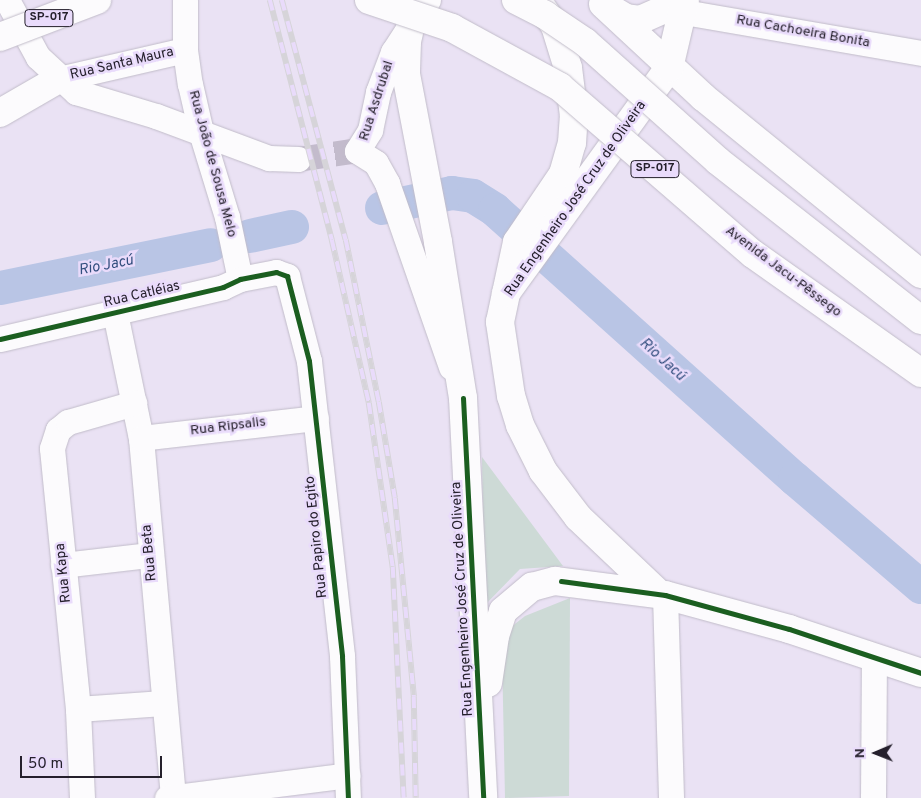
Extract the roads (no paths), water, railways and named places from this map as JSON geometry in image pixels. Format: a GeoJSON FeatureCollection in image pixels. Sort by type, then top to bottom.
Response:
{"type":"FeatureCollection","features":[{"type":"Feature","properties":{"kind":"main road","name":"SP-017"},"geometry":{"type":"LineString","coordinates":[[0,37],[98,0]]}},
{"type":"Feature","properties":{"kind":"main road","name":"Avenida Jacu-Pêssego"},"geometry":{"type":"LineString","coordinates":[[369,0],[452,28],[560,87],[753,254],[921,373]]}},
{"type":"Feature","properties":{"kind":"main road"},"geometry":{"type":"LineString","coordinates":[[411,24],[427,0]]}},
{"type":"Feature","properties":{"kind":"main road"},"geometry":{"type":"LineString","coordinates":[[516,0],[545,15],[585,42],[718,162],[921,320]]}},
{"type":"Feature","properties":{"kind":"main road"},"geometry":{"type":"LineString","coordinates":[[512,278],[524,229],[563,174],[570,152],[574,116],[568,68],[555,26],[536,0]]}},
{"type":"Feature","properties":{"kind":"main road"},"geometry":{"type":"LineString","coordinates":[[600,2],[626,18],[640,20],[679,4]]}},
{"type":"Feature","properties":{"kind":"main road"},"geometry":{"type":"LineString","coordinates":[[600,2],[669,68],[921,274]]}},
{"type":"Feature","properties":{"kind":"main road","name":"Rua Engenheiro José Cruz de Oliveira"},"geometry":{"type":"LineString","coordinates":[[661,594],[578,517],[554,486],[532,452],[520,425],[506,373],[500,322],[512,278],[600,167],[669,68],[679,4]]}},
{"type":"Feature","properties":{"kind":"main road","name":"Rua Engenheiro José Cruz de Oliveira"},"geometry":{"type":"LineString","coordinates":[[411,24],[406,42],[406,74],[438,242],[463,398],[473,639],[482,739],[484,798]]}},
{"type":"Feature","properties":{"kind":"main road"},"geometry":{"type":"LineString","coordinates":[[0,113],[59,79]]}},
{"type":"Feature","properties":{"kind":"main road"},"geometry":{"type":"LineString","coordinates":[[482,739],[499,620],[503,611],[521,593],[539,584],[562,581],[661,594],[874,656],[921,673]]}},
{"type":"Feature","properties":{"kind":"street"},"geometry":{"type":"LineString","coordinates":[[7,0],[38,57],[59,79],[76,92],[201,132],[269,158],[298,159]]}},
{"type":"Feature","properties":{"kind":"street","name":"Rua João de Sousa Melo"},"geometry":{"type":"LineString","coordinates":[[185,0],[186,50],[201,132],[227,217],[240,279]]}},
{"type":"Feature","properties":{"kind":"street","name":"Rua Cachoeira Bonita"},"geometry":{"type":"LineString","coordinates":[[679,4],[921,53]]}},
{"type":"Feature","properties":{"kind":"street","name":"Rua Asdrubal"},"geometry":{"type":"LineString","coordinates":[[355,151],[370,130],[378,92],[393,52],[411,24]]}},
{"type":"Feature","properties":{"kind":"street","name":"Rua Santa Maura"},"geometry":{"type":"LineString","coordinates":[[59,79],[186,50]]}},
{"type":"Feature","properties":{"kind":"street","name":"Rua Engenheiro José Cruz de Oliveira"},"geometry":{"type":"LineString","coordinates":[[355,151],[376,163],[387,183],[463,398]]}},
{"type":"Feature","properties":{"kind":"street","name":"Rua Catléias"},"geometry":{"type":"LineString","coordinates":[[0,339],[223,287],[240,279],[276,272],[287,276]]}},
{"type":"Feature","properties":{"kind":"street","name":"Rua Papiro do Egito"},"geometry":{"type":"LineString","coordinates":[[287,276],[304,334],[316,418],[342,656],[348,786]]}},
{"type":"Feature","properties":{"kind":"street","name":"Rua Beta"},"geometry":{"type":"LineString","coordinates":[[115,313],[141,438],[170,798]]}},
{"type":"Feature","properties":{"kind":"street","name":"Rua Kapa"},"geometry":{"type":"LineString","coordinates":[[82,798],[78,709],[52,457],[54,438],[68,422],[134,404]]}},
{"type":"Feature","properties":{"kind":"street","name":"Rua Ripsalis"},"geometry":{"type":"LineString","coordinates":[[141,438],[316,418]]}},
{"type":"Feature","properties":{"kind":"street"},"geometry":{"type":"LineString","coordinates":[[63,565],[150,555]]}},
{"type":"Feature","properties":{"kind":"street"},"geometry":{"type":"LineString","coordinates":[[661,594],[671,798]]}},
{"type":"Feature","properties":{"kind":"street"},"geometry":{"type":"LineString","coordinates":[[873,798],[874,656]]}},
{"type":"Feature","properties":{"kind":"street"},"geometry":{"type":"LineString","coordinates":[[78,709],[163,703]]}},
{"type":"Feature","properties":{"kind":"street"},"geometry":{"type":"LineString","coordinates":[[170,798],[348,786]]}},
{"type":"Feature","properties":{"kind":"waterway","name":"Rio Jacú"},"geometry":{"type":"LineString","coordinates":[[382,208],[452,193],[473,196],[495,210],[795,479],[921,587]]}},
{"type":"Feature","properties":{"kind":"waterway","name":"Rio Jacú"},"geometry":{"type":"LineString","coordinates":[[250,236],[292,227]]}},
{"type":"Feature","properties":{"kind":"waterway","name":"Rio Jacú"},"geometry":{"type":"LineString","coordinates":[[0,288],[211,245]]}},
{"type":"Feature","properties":{"kind":"tunnel"},"geometry":{"type":"LineString","coordinates":[[298,159],[352,151]]}},
{"type":"Feature","properties":{"kind":"railway"},"geometry":{"type":"LineString","coordinates":[[270,0],[332,240],[369,403],[393,567],[404,798]]}},
{"type":"Feature","properties":{"kind":"railway"},"geometry":{"type":"LineString","coordinates":[[282,0],[346,240],[379,402],[395,498],[414,697],[416,798]]}}]}
